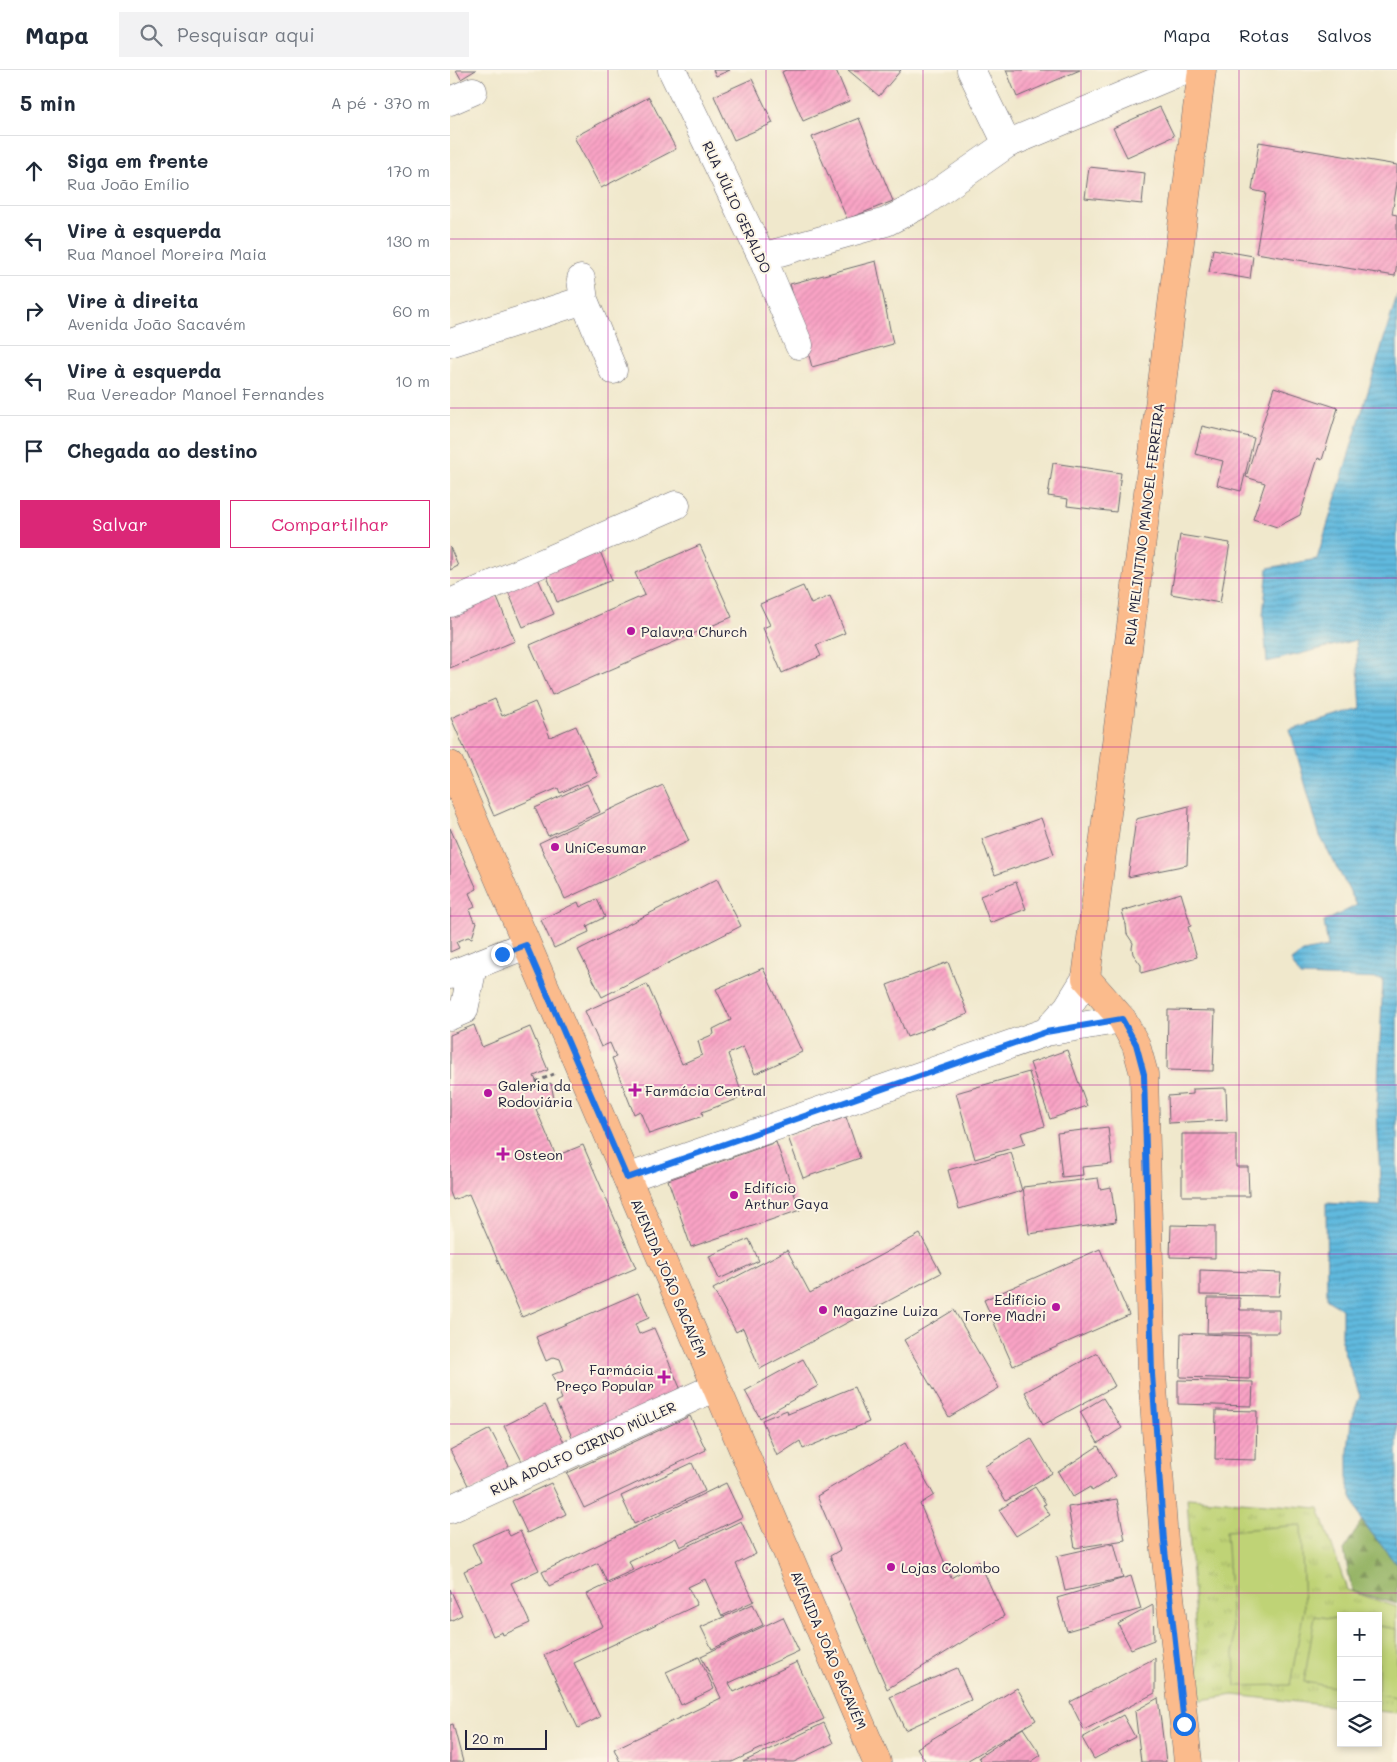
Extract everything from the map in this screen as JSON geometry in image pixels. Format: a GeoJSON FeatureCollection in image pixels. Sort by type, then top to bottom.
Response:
{"type":"FeatureCollection","features":[{"type":"Feature","properties":{"kind":"main road","name":"RUA MELINTINO MANOEL FERREIRA"},"geometry":{"type":"LineString","coordinates":[[1086,978],[1202,70]]}},
{"type":"Feature","properties":{"kind":"main road","name":"AVENIDA JOÃO SACAVÉM"},"geometry":{"type":"LineString","coordinates":[[450,766],[877,1762]]}},
{"type":"Feature","properties":{"kind":"main road"},"geometry":{"type":"LineString","coordinates":[[1086,978],[1122,1019],[1136,1044],[1144,1074],[1152,1374],[1164,1541],[1188,1762]]}},
{"type":"Feature","properties":{"kind":"street","name":"RUA JÚLIO GERALDO"},"geometry":{"type":"LineString","coordinates":[[672,70],[762,257],[799,345]]}},
{"type":"Feature","properties":{"kind":"street"},"geometry":{"type":"LineString","coordinates":[[971,70],[1007,144]]}},
{"type":"Feature","properties":{"kind":"street"},"geometry":{"type":"LineString","coordinates":[[762,257],[886,222],[923,203],[1007,144],[1184,70]]}},
{"type":"Feature","properties":{"kind":"street"},"geometry":{"type":"LineString","coordinates":[[450,343],[582,290],[613,370]]}},
{"type":"Feature","properties":{"kind":"street"},"geometry":{"type":"LineString","coordinates":[[450,603],[676,505]]}},
{"type":"Feature","properties":{"kind":"street"},"geometry":{"type":"LineString","coordinates":[[450,1016],[464,1010],[461,971],[526,945]]}},
{"type":"Feature","properties":{"kind":"street"},"geometry":{"type":"LineString","coordinates":[[1046,1032],[1068,1007],[1086,978]]}},
{"type":"Feature","properties":{"kind":"street"},"geometry":{"type":"LineString","coordinates":[[627,1178],[1046,1032],[1122,1019]]}},
{"type":"Feature","properties":{"kind":"street","name":"RUA ADOLFO CIRINO MÜLLER"},"geometry":{"type":"LineString","coordinates":[[450,1509],[716,1387]]}},
{"type":"Feature","properties":{"kind":"green space"},"geometry":{"type":"Polygon","coordinates":[[[1187,1498],[1319,1508],[1347,1590],[1397,1607],[1397,1713],[1382,1711],[1382,1612],[1337,1612],[1337,1707],[1234,1695],[1200,1700],[1187,1498]]]}},
{"type":"Feature","properties":{"kind":"green space"},"geometry":{"type":"Polygon","coordinates":[[[1362,1521],[1397,1565],[1397,1604],[1352,1591],[1344,1550],[1362,1521]]]}},
{"type":"Feature","properties":{"kind":"green space"},"geometry":{"type":"Polygon","coordinates":[[[1301,1525],[1304,1609],[1290,1685],[1236,1686],[1226,1531],[1301,1525]]]}},
{"type":"Feature","properties":{"kind":"green space"},"geometry":{"type":"Polygon","coordinates":[[[1315,1616],[1337,1619],[1337,1687],[1304,1682],[1315,1616]]]}},
{"type":"Feature","properties":{"kind":"green space"},"geometry":{"type":"Polygon","coordinates":[[[1382,1627],[1397,1629],[1397,1697],[1382,1695],[1382,1627]]]}},
{"type":"Feature","properties":{"kind":"water"},"geometry":{"type":"Polygon","coordinates":[[[1397,296],[1397,1565],[1362,1521],[1348,1486],[1348,1452],[1351,1420],[1360,1396],[1342,1346],[1342,1309],[1327,1300],[1326,1203],[1381,1206],[1377,1106],[1383,979],[1300,976],[1291,961],[1303,952],[1328,947],[1324,922],[1357,905],[1320,836],[1290,730],[1361,709],[1356,640],[1267,662],[1263,614],[1268,568],[1317,559],[1397,296]]]}},
{"type":"Feature","properties":{"kind":"building"},"geometry":{"type":"Polygon","coordinates":[[[456,70],[476,70],[461,79],[456,70]]]}},
{"type":"Feature","properties":{"kind":"building"},"geometry":{"type":"Polygon","coordinates":[[[713,70],[730,70],[716,76],[713,70]]]}},
{"type":"Feature","properties":{"kind":"building"},"geometry":{"type":"Polygon","coordinates":[[[786,70],[836,70],[849,101],[803,121],[782,72],[786,70]]]}},
{"type":"Feature","properties":{"kind":"building"},"geometry":{"type":"Polygon","coordinates":[[[848,70],[901,70],[879,96],[848,70]]]}},
{"type":"Feature","properties":{"kind":"building"},"geometry":{"type":"Polygon","coordinates":[[[1006,70],[1080,70],[1017,97],[1006,70]]]}},
{"type":"Feature","properties":{"kind":"building"},"geometry":{"type":"Polygon","coordinates":[[[752,79],[773,123],[734,140],[714,96],[752,79]]]}},
{"type":"Feature","properties":{"kind":"building"},"geometry":{"type":"Polygon","coordinates":[[[649,97],[676,149],[601,188],[574,137],[649,97]]]}},
{"type":"Feature","properties":{"kind":"building"},"geometry":{"type":"Polygon","coordinates":[[[1160,107],[1174,136],[1127,157],[1113,128],[1160,107]]]}},
{"type":"Feature","properties":{"kind":"building"},"geometry":{"type":"Polygon","coordinates":[[[859,118],[893,201],[847,219],[812,137],[859,118]]]}},
{"type":"Feature","properties":{"kind":"building"},"geometry":{"type":"Polygon","coordinates":[[[1259,142],[1397,165],[1397,184],[1392,214],[1397,215],[1397,262],[1395,276],[1256,253],[1266,193],[1252,190],[1259,142]]]}},
{"type":"Feature","properties":{"kind":"building"},"geometry":{"type":"Polygon","coordinates":[[[1089,167],[1145,173],[1142,204],[1085,198],[1089,167]]]}},
{"type":"Feature","properties":{"kind":"building"},"geometry":{"type":"Polygon","coordinates":[[[1213,249],[1253,256],[1250,279],[1209,272],[1213,249]]]}},
{"type":"Feature","properties":{"kind":"building"},"geometry":{"type":"Polygon","coordinates":[[[876,261],[893,344],[812,367],[790,284],[876,261]]]}},
{"type":"Feature","properties":{"kind":"building"},"geometry":{"type":"Polygon","coordinates":[[[1274,387],[1338,408],[1322,460],[1318,458],[1300,515],[1277,527],[1253,519],[1265,483],[1246,477],[1274,387]]]}},
{"type":"Feature","properties":{"kind":"building"},"geometry":{"type":"Polygon","coordinates":[[[1202,426],[1254,438],[1241,491],[1217,485],[1223,461],[1195,454],[1202,426]]]}},
{"type":"Feature","properties":{"kind":"building"},"geometry":{"type":"Polygon","coordinates":[[[1053,463],[1121,473],[1116,512],[1067,506],[1068,499],[1048,496],[1053,463]]]}},
{"type":"Feature","properties":{"kind":"building"},"geometry":{"type":"Polygon","coordinates":[[[1180,535],[1230,543],[1220,603],[1171,594],[1180,535]]]}},
{"type":"Feature","properties":{"kind":"building","name":"Palavra Church"},"geometry":{"type":"Polygon","coordinates":[[[700,545],[732,617],[552,695],[530,645],[645,595],[635,573],[700,545]]]}},
{"type":"Feature","properties":{"kind":"building"},"geometry":{"type":"Polygon","coordinates":[[[450,547],[458,566],[450,570],[450,547]]]}},
{"type":"Feature","properties":{"kind":"building"},"geometry":{"type":"Polygon","coordinates":[[[599,549],[612,580],[557,602],[545,571],[599,549]]]}},
{"type":"Feature","properties":{"kind":"building"},"geometry":{"type":"Polygon","coordinates":[[[537,576],[554,614],[523,627],[507,589],[537,576]]]}},
{"type":"Feature","properties":{"kind":"building"},"geometry":{"type":"Polygon","coordinates":[[[803,586],[811,604],[830,596],[845,633],[816,645],[821,656],[782,673],[763,628],[770,625],[760,604],[803,586]]]}},
{"type":"Feature","properties":{"kind":"building"},"geometry":{"type":"Polygon","coordinates":[[[495,593],[515,641],[450,668],[450,611],[495,593]]]}},
{"type":"Feature","properties":{"kind":"building"},"geometry":{"type":"Polygon","coordinates":[[[495,699],[502,716],[535,702],[550,737],[576,726],[598,776],[560,793],[558,788],[494,816],[451,718],[495,699]]]}},
{"type":"Feature","properties":{"kind":"building"},"geometry":{"type":"Polygon","coordinates":[[[587,784],[600,812],[548,836],[535,808],[587,784]]]}},
{"type":"Feature","properties":{"kind":"building"},"geometry":{"type":"Polygon","coordinates":[[[663,785],[689,841],[565,899],[539,843],[663,785]]]}},
{"type":"Feature","properties":{"kind":"building"},"geometry":{"type":"Polygon","coordinates":[[[1189,806],[1187,865],[1128,877],[1136,819],[1189,806]]]}},
{"type":"Feature","properties":{"kind":"building"},"geometry":{"type":"Polygon","coordinates":[[[1041,818],[1054,854],[995,875],[982,839],[1041,818]]]}},
{"type":"Feature","properties":{"kind":"building"},"geometry":{"type":"Polygon","coordinates":[[[450,828],[477,889],[469,893],[475,907],[469,910],[474,921],[477,922],[472,938],[468,937],[456,942],[459,948],[450,952],[450,828]]]}},
{"type":"Feature","properties":{"kind":"building"},"geometry":{"type":"Polygon","coordinates":[[[717,879],[741,926],[602,997],[578,950],[717,879]]]}},
{"type":"Feature","properties":{"kind":"building"},"geometry":{"type":"Polygon","coordinates":[[[1016,882],[1026,909],[990,923],[980,896],[1016,882]]]}},
{"type":"Feature","properties":{"kind":"building"},"geometry":{"type":"Polygon","coordinates":[[[1181,893],[1191,926],[1188,927],[1197,957],[1141,973],[1141,965],[1133,954],[1133,943],[1127,934],[1122,911],[1181,893]]]}},
{"type":"Feature","properties":{"kind":"building"},"geometry":{"type":"Polygon","coordinates":[[[597,899],[605,917],[587,926],[589,932],[554,948],[541,920],[578,902],[580,907],[597,899]]]}},
{"type":"Feature","properties":{"kind":"building"},"geometry":{"type":"Polygon","coordinates":[[[948,962],[968,1014],[907,1037],[887,985],[948,962]]]}},
{"type":"Feature","properties":{"kind":"building"},"geometry":{"type":"Polygon","coordinates":[[[763,968],[802,1052],[755,1074],[743,1047],[728,1054],[743,1097],[702,1112],[703,1116],[649,1134],[640,1111],[634,1114],[612,1058],[616,1057],[610,1043],[601,1047],[585,1011],[647,984],[682,1064],[702,1055],[698,1041],[714,1034],[713,1029],[731,1020],[716,989],[763,968]]]}},
{"type":"Feature","properties":{"kind":"building"},"geometry":{"type":"Polygon","coordinates":[[[1168,1010],[1215,1011],[1213,1071],[1167,1070],[1168,1010]]]}},
{"type":"Feature","properties":{"kind":"building"},"geometry":{"type":"Polygon","coordinates":[[[474,1025],[482,1047],[530,1027],[548,1070],[534,1076],[539,1088],[551,1083],[554,1099],[551,1100],[552,1102],[536,1109],[556,1156],[583,1145],[636,1268],[522,1317],[469,1194],[453,1200],[450,1192],[450,1035],[474,1025]]]}},
{"type":"Feature","properties":{"kind":"building"},"geometry":{"type":"Polygon","coordinates":[[[1067,1050],[1087,1106],[1050,1119],[1030,1063],[1067,1050]]]}},
{"type":"Feature","properties":{"kind":"building"},"geometry":{"type":"Polygon","coordinates":[[[1029,1072],[1045,1126],[1021,1133],[1025,1144],[975,1159],[956,1093],[1029,1072]]]}},
{"type":"Feature","properties":{"kind":"building"},"geometry":{"type":"Polygon","coordinates":[[[1226,1088],[1227,1120],[1169,1123],[1168,1096],[1193,1094],[1193,1089],[1226,1088]]]}},
{"type":"Feature","properties":{"kind":"building"},"geometry":{"type":"Polygon","coordinates":[[[846,1117],[860,1158],[803,1178],[788,1137],[846,1117]]]}},
{"type":"Feature","properties":{"kind":"building"},"geometry":{"type":"Polygon","coordinates":[[[1108,1127],[1112,1164],[1082,1167],[1083,1175],[1062,1177],[1057,1133],[1108,1127]]]}},
{"type":"Feature","properties":{"kind":"building"},"geometry":{"type":"Polygon","coordinates":[[[1182,1134],[1236,1134],[1236,1167],[1248,1167],[1249,1196],[1182,1196],[1182,1134]]]}},
{"type":"Feature","properties":{"kind":"building","name":"Edifício Arthur Gaya"},"geometry":{"type":"Polygon","coordinates":[[[776,1142],[800,1210],[691,1247],[668,1180],[776,1142]]]}},
{"type":"Feature","properties":{"kind":"building"},"geometry":{"type":"Polygon","coordinates":[[[1011,1152],[1022,1191],[959,1209],[948,1170],[1011,1152]]]}},
{"type":"Feature","properties":{"kind":"building"},"geometry":{"type":"Polygon","coordinates":[[[1098,1178],[1100,1189],[1111,1187],[1116,1222],[1029,1234],[1023,1187],[1098,1178]]]}},
{"type":"Feature","properties":{"kind":"building"},"geometry":{"type":"Polygon","coordinates":[[[1171,1225],[1215,1226],[1215,1258],[1170,1257],[1171,1225]]]}},
{"type":"Feature","properties":{"kind":"building","name":"Magazine Luiza"},"geometry":{"type":"Polygon","coordinates":[[[920,1234],[941,1273],[760,1369],[743,1328],[736,1332],[713,1289],[787,1250],[810,1293],[920,1234]]]}},
{"type":"Feature","properties":{"kind":"building"},"geometry":{"type":"Polygon","coordinates":[[[749,1239],[759,1261],[719,1279],[709,1256],[749,1239]]]}},
{"type":"Feature","properties":{"kind":"building","name":"Edifício Torre Madri"},"geometry":{"type":"Polygon","coordinates":[[[1100,1249],[1129,1315],[1013,1366],[984,1300],[1100,1249]]]}},
{"type":"Feature","properties":{"kind":"building"},"geometry":{"type":"Polygon","coordinates":[[[1200,1270],[1281,1273],[1279,1296],[1200,1295],[1200,1270]]]}},
{"type":"Feature","properties":{"kind":"building"},"geometry":{"type":"Polygon","coordinates":[[[638,1293],[649,1318],[635,1324],[639,1334],[654,1328],[681,1390],[574,1441],[556,1402],[562,1399],[552,1375],[564,1370],[560,1359],[554,1357],[546,1361],[536,1337],[638,1293]]]}},
{"type":"Feature","properties":{"kind":"building"},"geometry":{"type":"Polygon","coordinates":[[[1208,1298],[1240,1298],[1240,1310],[1279,1310],[1279,1333],[1207,1333],[1208,1298]]]}},
{"type":"Feature","properties":{"kind":"building"},"geometry":{"type":"Polygon","coordinates":[[[954,1310],[999,1388],[949,1417],[904,1340],[954,1310]]]}},
{"type":"Feature","properties":{"kind":"building"},"geometry":{"type":"Polygon","coordinates":[[[1181,1333],[1250,1336],[1250,1379],[1180,1377],[1181,1333]]]}},
{"type":"Feature","properties":{"kind":"building"},"geometry":{"type":"Polygon","coordinates":[[[1097,1353],[1115,1386],[1043,1425],[1025,1392],[1097,1353]]]}},
{"type":"Feature","properties":{"kind":"building"},"geometry":{"type":"Polygon","coordinates":[[[803,1359],[818,1386],[760,1418],[745,1391],[803,1359]]]}},
{"type":"Feature","properties":{"kind":"building"},"geometry":{"type":"Polygon","coordinates":[[[1178,1380],[1253,1382],[1252,1406],[1178,1404],[1178,1380]]]}},
{"type":"Feature","properties":{"kind":"building"},"geometry":{"type":"Polygon","coordinates":[[[854,1387],[869,1422],[803,1449],[800,1441],[777,1456],[762,1420],[787,1410],[788,1414],[854,1387]]]}},
{"type":"Feature","properties":{"kind":"building"},"geometry":{"type":"Polygon","coordinates":[[[1103,1398],[1122,1428],[1098,1443],[1080,1412],[1103,1398]]]}},
{"type":"Feature","properties":{"kind":"building"},"geometry":{"type":"Polygon","coordinates":[[[545,1405],[565,1444],[524,1465],[504,1426],[545,1405]]]}},
{"type":"Feature","properties":{"kind":"building"},"geometry":{"type":"Polygon","coordinates":[[[1216,1410],[1257,1411],[1256,1460],[1215,1459],[1216,1410]]]}},
{"type":"Feature","properties":{"kind":"building"},"geometry":{"type":"Polygon","coordinates":[[[690,1416],[706,1450],[584,1508],[567,1473],[690,1416]]]}},
{"type":"Feature","properties":{"kind":"building"},"geometry":{"type":"Polygon","coordinates":[[[490,1429],[511,1470],[471,1491],[450,1450],[490,1429]]]}},
{"type":"Feature","properties":{"kind":"building"},"geometry":{"type":"Polygon","coordinates":[[[1031,1438],[1052,1473],[1006,1501],[985,1466],[1031,1438]]]}},
{"type":"Feature","properties":{"kind":"building"},"geometry":{"type":"Polygon","coordinates":[[[905,1443],[934,1495],[920,1504],[951,1578],[979,1561],[1004,1616],[887,1689],[830,1556],[840,1550],[817,1496],[905,1443]]]}},
{"type":"Feature","properties":{"kind":"building"},"geometry":{"type":"Polygon","coordinates":[[[1098,1446],[1116,1476],[1092,1491],[1090,1487],[1073,1497],[1058,1472],[1098,1446]]]}},
{"type":"Feature","properties":{"kind":"building"},"geometry":{"type":"Polygon","coordinates":[[[692,1463],[705,1491],[634,1524],[621,1496],[692,1463]]]}},
{"type":"Feature","properties":{"kind":"building"},"geometry":{"type":"Polygon","coordinates":[[[551,1483],[566,1514],[527,1533],[512,1501],[551,1483]]]}},
{"type":"Feature","properties":{"kind":"building"},"geometry":{"type":"Polygon","coordinates":[[[726,1483],[742,1517],[680,1547],[676,1538],[629,1561],[633,1570],[607,1582],[598,1563],[549,1586],[542,1572],[726,1483]]]}},
{"type":"Feature","properties":{"kind":"building"},"geometry":{"type":"Polygon","coordinates":[[[1035,1487],[1046,1504],[1043,1505],[1050,1515],[1016,1536],[999,1510],[1035,1487]]]}},
{"type":"Feature","properties":{"kind":"building"},"geometry":{"type":"Polygon","coordinates":[[[1117,1499],[1125,1540],[1075,1548],[1068,1507],[1117,1499]]]}},
{"type":"Feature","properties":{"kind":"building"},"geometry":{"type":"Polygon","coordinates":[[[741,1521],[756,1554],[736,1564],[754,1601],[722,1616],[705,1579],[688,1587],[697,1605],[574,1663],[600,1717],[578,1728],[544,1655],[603,1626],[587,1594],[741,1521]]]}},
{"type":"Feature","properties":{"kind":"building"},"geometry":{"type":"Polygon","coordinates":[[[506,1529],[510,1536],[520,1531],[539,1570],[511,1583],[530,1623],[503,1635],[502,1632],[493,1636],[464,1571],[481,1563],[472,1544],[506,1529]]]}},
{"type":"Feature","properties":{"kind":"building"},"geometry":{"type":"Polygon","coordinates":[[[1114,1543],[1123,1578],[1065,1591],[1057,1556],[1114,1543]]]}},
{"type":"Feature","properties":{"kind":"building"},"geometry":{"type":"Polygon","coordinates":[[[1131,1576],[1141,1609],[1067,1631],[1057,1598],[1131,1576]]]}},
{"type":"Feature","properties":{"kind":"building"},"geometry":{"type":"Polygon","coordinates":[[[450,1589],[462,1615],[450,1621],[450,1589]]]}},
{"type":"Feature","properties":{"kind":"building"},"geometry":{"type":"Polygon","coordinates":[[[753,1604],[763,1625],[712,1649],[701,1627],[753,1604]]]}},
{"type":"Feature","properties":{"kind":"building"},"geometry":{"type":"Polygon","coordinates":[[[1153,1605],[1154,1640],[1131,1649],[1118,1624],[1153,1605]]]}},
{"type":"Feature","properties":{"kind":"building"},"geometry":{"type":"Polygon","coordinates":[[[783,1617],[799,1651],[729,1683],[734,1692],[797,1662],[824,1719],[732,1762],[620,1762],[614,1749],[721,1698],[701,1656],[783,1617]]]}},
{"type":"Feature","properties":{"kind":"building"},"geometry":{"type":"Polygon","coordinates":[[[699,1657],[714,1689],[681,1705],[666,1672],[699,1657]]]}},
{"type":"Feature","properties":{"kind":"building"},"geometry":{"type":"Polygon","coordinates":[[[1155,1658],[1155,1693],[1084,1730],[1070,1702],[1155,1658]]]}},
{"type":"Feature","properties":{"kind":"building"},"geometry":{"type":"Polygon","coordinates":[[[957,1668],[971,1700],[905,1730],[890,1697],[957,1668]]]}},
{"type":"Feature","properties":{"kind":"building"},"geometry":{"type":"Polygon","coordinates":[[[1017,1688],[1036,1720],[965,1762],[926,1762],[917,1748],[1017,1688]]]}},
{"type":"Feature","properties":{"kind":"building"},"geometry":{"type":"Polygon","coordinates":[[[1158,1698],[1166,1762],[1141,1762],[1135,1711],[1158,1698]]]}},
{"type":"Feature","properties":{"kind":"building"},"geometry":{"type":"Polygon","coordinates":[[[1123,1715],[1135,1737],[1094,1759],[1082,1738],[1123,1715]]]}},
{"type":"Feature","properties":{"kind":"building"},"geometry":{"type":"Polygon","coordinates":[[[824,1723],[833,1743],[794,1762],[743,1762],[824,1723]]]}},
{"type":"Feature","properties":{"kind":"building"},"geometry":{"type":"Polygon","coordinates":[[[453,1724],[463,1762],[450,1762],[450,1725],[453,1724]]]}},
{"type":"Feature","properties":{"kind":"building"},"geometry":{"type":"Polygon","coordinates":[[[1023,1728],[1041,1755],[1031,1762],[982,1762],[979,1757],[1023,1728]]]}},
{"type":"Feature","properties":{"kind":"place","name":"Palavra Church"},"geometry":{"type":"Point","coordinates":[631,631]}},
{"type":"Feature","properties":{"kind":"place","name":"UniCesumar"},"geometry":{"type":"Point","coordinates":[555,847]}},
{"type":"Feature","properties":{"kind":"place","name":"Farmácia Central"},"geometry":{"type":"Point","coordinates":[635,1090]}},
{"type":"Feature","properties":{"kind":"place","name":"Galeria da Rodoviária"},"geometry":{"type":"Point","coordinates":[488,1093]}},
{"type":"Feature","properties":{"kind":"place","name":"Osteon"},"geometry":{"type":"Point","coordinates":[503,1154]}},
{"type":"Feature","properties":{"kind":"place","name":"Edifício Arthur Gaya"},"geometry":{"type":"Point","coordinates":[734,1195]}},
{"type":"Feature","properties":{"kind":"place","name":"Edifício Torre Madri"},"geometry":{"type":"Point","coordinates":[1056,1307]}},
{"type":"Feature","properties":{"kind":"place","name":"Magazine Luiza"},"geometry":{"type":"Point","coordinates":[823,1310]}},
{"type":"Feature","properties":{"kind":"place","name":"Farmácia Preço Popular"},"geometry":{"type":"Point","coordinates":[664,1377]}},
{"type":"Feature","properties":{"kind":"place","name":"Lojas Colombo"},"geometry":{"type":"Point","coordinates":[891,1567]}},
{"type":"Feature","properties":{"kind":"route"},"geometry":{"type":"LineString","coordinates":[[502,954],[526,945],[627,1178],[1046,1032],[1122,1019],[1136,1044],[1144,1074],[1152,1374],[1164,1541],[1184,1724]]}}]}
